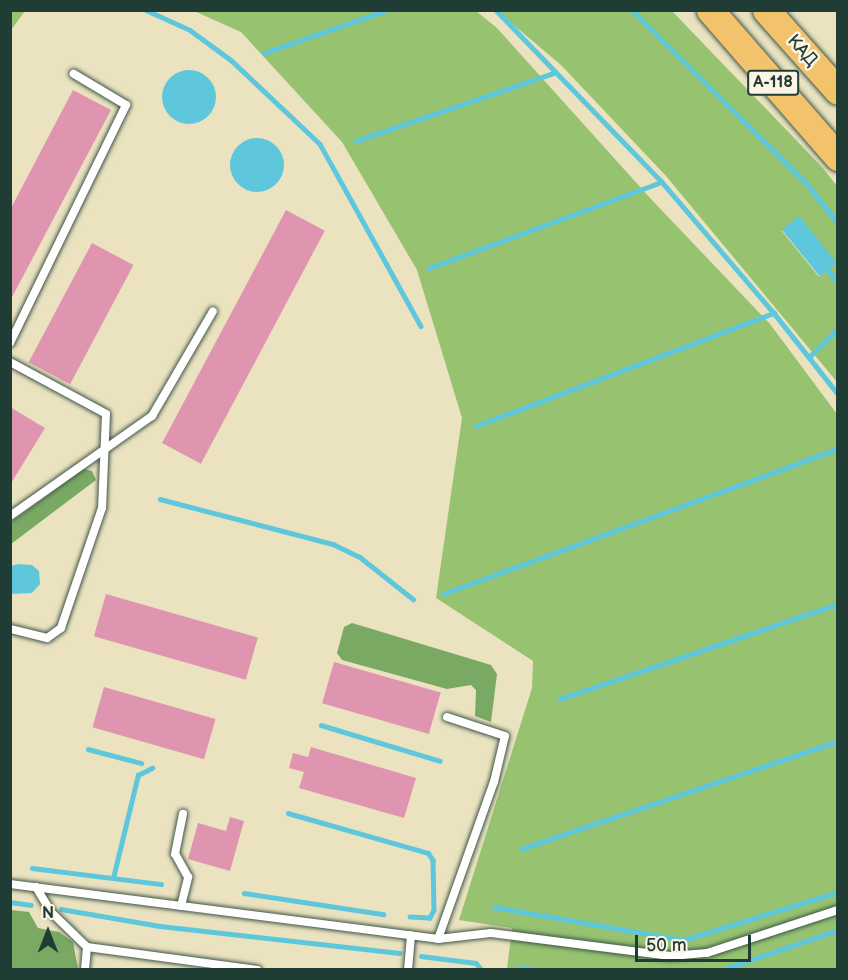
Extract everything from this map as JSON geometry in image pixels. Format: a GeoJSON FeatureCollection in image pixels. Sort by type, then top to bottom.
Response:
{"type":"FeatureCollection","features":[{"type":"Feature","properties":{"kind":"highway","name":"А-118"},"geometry":{"type":"LineString","coordinates":[[710,10],[837,157]]}},
{"type":"Feature","properties":{"kind":"highway","name":"КАД"},"geometry":{"type":"LineString","coordinates":[[766,10],[837,91]]}},
{"type":"Feature","properties":{"kind":"lane"},"geometry":{"type":"LineString","coordinates":[[10,343],[126,105],[74,74]]}},
{"type":"Feature","properties":{"kind":"lane"},"geometry":{"type":"LineString","coordinates":[[10,516],[152,416],[213,311]]}},
{"type":"Feature","properties":{"kind":"lane"},"geometry":{"type":"LineString","coordinates":[[10,362],[106,414],[102,508],[61,628],[47,638],[10,629]]}},
{"type":"Feature","properties":{"kind":"lane"},"geometry":{"type":"LineString","coordinates":[[438,939],[494,782],[505,736],[447,717]]}},
{"type":"Feature","properties":{"kind":"lane"},"geometry":{"type":"LineString","coordinates":[[181,906],[188,877],[175,854],[183,814]]}},
{"type":"Feature","properties":{"kind":"lane"},"geometry":{"type":"LineString","coordinates":[[10,884],[438,939],[490,933],[671,956],[707,953],[837,910]]}},
{"type":"Feature","properties":{"kind":"lane"},"geometry":{"type":"LineString","coordinates":[[36,888],[51,912],[87,947],[257,969]]}},
{"type":"Feature","properties":{"kind":"lane"},"geometry":{"type":"LineString","coordinates":[[408,969],[411,935]]}},
{"type":"Feature","properties":{"kind":"lane"},"geometry":{"type":"LineString","coordinates":[[85,969],[87,947]]}},
{"type":"Feature","properties":{"kind":"green space"},"geometry":{"type":"Polygon","coordinates":[[[10,11],[25,11],[11,30],[10,11]]]}},
{"type":"Feature","properties":{"kind":"green space"},"geometry":{"type":"Polygon","coordinates":[[[194,11],[476,11],[497,28],[650,198],[770,324],[837,414],[837,969],[507,969],[512,928],[459,920],[532,688],[533,661],[436,598],[462,418],[417,270],[342,142],[241,32],[194,11]]]}},
{"type":"Feature","properties":{"kind":"green space"},"geometry":{"type":"Polygon","coordinates":[[[497,11],[672,11],[822,167],[837,186],[837,382],[666,176],[561,65],[497,11]],[[799,217],[782,231],[819,277],[836,263],[799,217]]]}},
{"type":"Feature","properties":{"kind":"green space"},"geometry":{"type":"Polygon","coordinates":[[[84,469],[92,471],[96,480],[11,544],[11,522],[84,469]]]}},
{"type":"Feature","properties":{"kind":"green space"},"geometry":{"type":"Polygon","coordinates":[[[352,623],[491,665],[497,674],[491,722],[475,716],[476,690],[471,685],[447,689],[342,660],[337,653],[344,627],[352,623]]]}},
{"type":"Feature","properties":{"kind":"green space"},"geometry":{"type":"Polygon","coordinates":[[[11,910],[29,912],[38,928],[59,932],[73,942],[78,969],[11,969],[11,910]]]}},
{"type":"Feature","properties":{"kind":"water"},"geometry":{"type":"Polygon","coordinates":[[[184,70],[194,70],[204,74],[212,82],[216,97],[212,112],[204,120],[194,124],[184,124],[174,120],[166,112],[162,102],[162,92],[166,82],[174,74],[184,70]]]}},
{"type":"Feature","properties":{"kind":"water"},"geometry":{"type":"Polygon","coordinates":[[[252,138],[262,138],[272,142],[280,150],[284,165],[280,180],[272,188],[262,192],[252,192],[242,188],[234,180],[230,170],[230,160],[234,150],[242,142],[252,138]]]}},
{"type":"Feature","properties":{"kind":"water"},"geometry":{"type":"Polygon","coordinates":[[[799,216],[837,263],[820,276],[782,230],[799,216]]]}},
{"type":"Feature","properties":{"kind":"water"},"geometry":{"type":"Polygon","coordinates":[[[32,565],[39,571],[40,584],[32,593],[11,594],[11,566],[32,565]]]}},
{"type":"Feature","properties":{"kind":"building"},"geometry":{"type":"Polygon","coordinates":[[[73,90],[111,110],[10,301],[10,210],[73,90]]]}},
{"type":"Feature","properties":{"kind":"building"},"geometry":{"type":"Polygon","coordinates":[[[286,210],[325,231],[201,464],[162,443],[286,210]]]}},
{"type":"Feature","properties":{"kind":"building"},"geometry":{"type":"Polygon","coordinates":[[[92,243],[133,265],[70,384],[29,362],[92,243]]]}},
{"type":"Feature","properties":{"kind":"building"},"geometry":{"type":"Polygon","coordinates":[[[10,407],[45,428],[10,485],[10,407]]]}},
{"type":"Feature","properties":{"kind":"building"},"geometry":{"type":"Polygon","coordinates":[[[106,594],[258,638],[246,680],[94,636],[106,594]]]}},
{"type":"Feature","properties":{"kind":"building"},"geometry":{"type":"Polygon","coordinates":[[[334,662],[441,693],[429,734],[322,703],[334,662]]]}},
{"type":"Feature","properties":{"kind":"building"},"geometry":{"type":"Polygon","coordinates":[[[104,687],[216,719],[204,759],[92,727],[104,687]]]}},
{"type":"Feature","properties":{"kind":"building"},"geometry":{"type":"Polygon","coordinates":[[[311,747],[416,778],[404,818],[299,788],[304,772],[289,768],[293,753],[308,757],[311,747]]]}},
{"type":"Feature","properties":{"kind":"building"},"geometry":{"type":"Polygon","coordinates":[[[230,817],[244,821],[230,871],[188,859],[198,823],[226,831],[230,817]]]}},
{"type":"Feature","properties":{"kind":"waterway"},"geometry":{"type":"LineString","coordinates":[[146,10],[190,30],[231,60],[320,144],[421,326]]}},
{"type":"Feature","properties":{"kind":"waterway"},"geometry":{"type":"LineString","coordinates":[[264,53],[387,10]]}},
{"type":"Feature","properties":{"kind":"waterway"},"geometry":{"type":"LineString","coordinates":[[496,10],[662,182],[774,313],[838,394]]}},
{"type":"Feature","properties":{"kind":"waterway"},"geometry":{"type":"LineString","coordinates":[[632,10],[807,184],[838,223]]}},
{"type":"Feature","properties":{"kind":"waterway"},"geometry":{"type":"LineString","coordinates":[[356,141],[553,73]]}},
{"type":"Feature","properties":{"kind":"waterway"},"geometry":{"type":"LineString","coordinates":[[429,268],[662,182]]}},
{"type":"Feature","properties":{"kind":"waterway"},"geometry":{"type":"LineString","coordinates":[[828,270],[838,283]]}},
{"type":"Feature","properties":{"kind":"waterway"},"geometry":{"type":"LineString","coordinates":[[476,426],[774,313]]}},
{"type":"Feature","properties":{"kind":"waterway"},"geometry":{"type":"LineString","coordinates":[[809,357],[838,329]]}},
{"type":"Feature","properties":{"kind":"waterway"},"geometry":{"type":"LineString","coordinates":[[443,594],[838,449]]}},
{"type":"Feature","properties":{"kind":"waterway"},"geometry":{"type":"LineString","coordinates":[[160,499],[333,544],[360,557],[413,599]]}},
{"type":"Feature","properties":{"kind":"waterway"},"geometry":{"type":"LineString","coordinates":[[560,699],[838,604]]}},
{"type":"Feature","properties":{"kind":"waterway"},"geometry":{"type":"LineString","coordinates":[[321,725],[440,761]]}},
{"type":"Feature","properties":{"kind":"waterway"},"geometry":{"type":"LineString","coordinates":[[521,849],[838,741]]}},
{"type":"Feature","properties":{"kind":"waterway"},"geometry":{"type":"LineString","coordinates":[[88,749],[141,763]]}},
{"type":"Feature","properties":{"kind":"waterway"},"geometry":{"type":"LineString","coordinates":[[113,878],[138,775],[152,768]]}},
{"type":"Feature","properties":{"kind":"waterway"},"geometry":{"type":"LineString","coordinates":[[288,813],[428,853],[433,860],[434,910],[430,918],[410,917]]}},
{"type":"Feature","properties":{"kind":"waterway"},"geometry":{"type":"LineString","coordinates":[[32,868],[161,884]]}},
{"type":"Feature","properties":{"kind":"waterway"},"geometry":{"type":"LineString","coordinates":[[494,907],[683,940],[838,892]]}},
{"type":"Feature","properties":{"kind":"waterway"},"geometry":{"type":"LineString","coordinates":[[244,893],[383,914]]}},
{"type":"Feature","properties":{"kind":"waterway"},"geometry":{"type":"LineString","coordinates":[[10,902],[31,905]]}},
{"type":"Feature","properties":{"kind":"waterway"},"geometry":{"type":"LineString","coordinates":[[61,909],[160,926],[399,953]]}},
{"type":"Feature","properties":{"kind":"waterway"},"geometry":{"type":"LineString","coordinates":[[721,970],[838,930]]}},
{"type":"Feature","properties":{"kind":"waterway"},"geometry":{"type":"LineString","coordinates":[[421,956],[476,963],[482,970]]}},
{"type":"Feature","properties":{"kind":"waterway"},"geometry":{"type":"LineString","coordinates":[[519,967],[541,970]]}}]}
